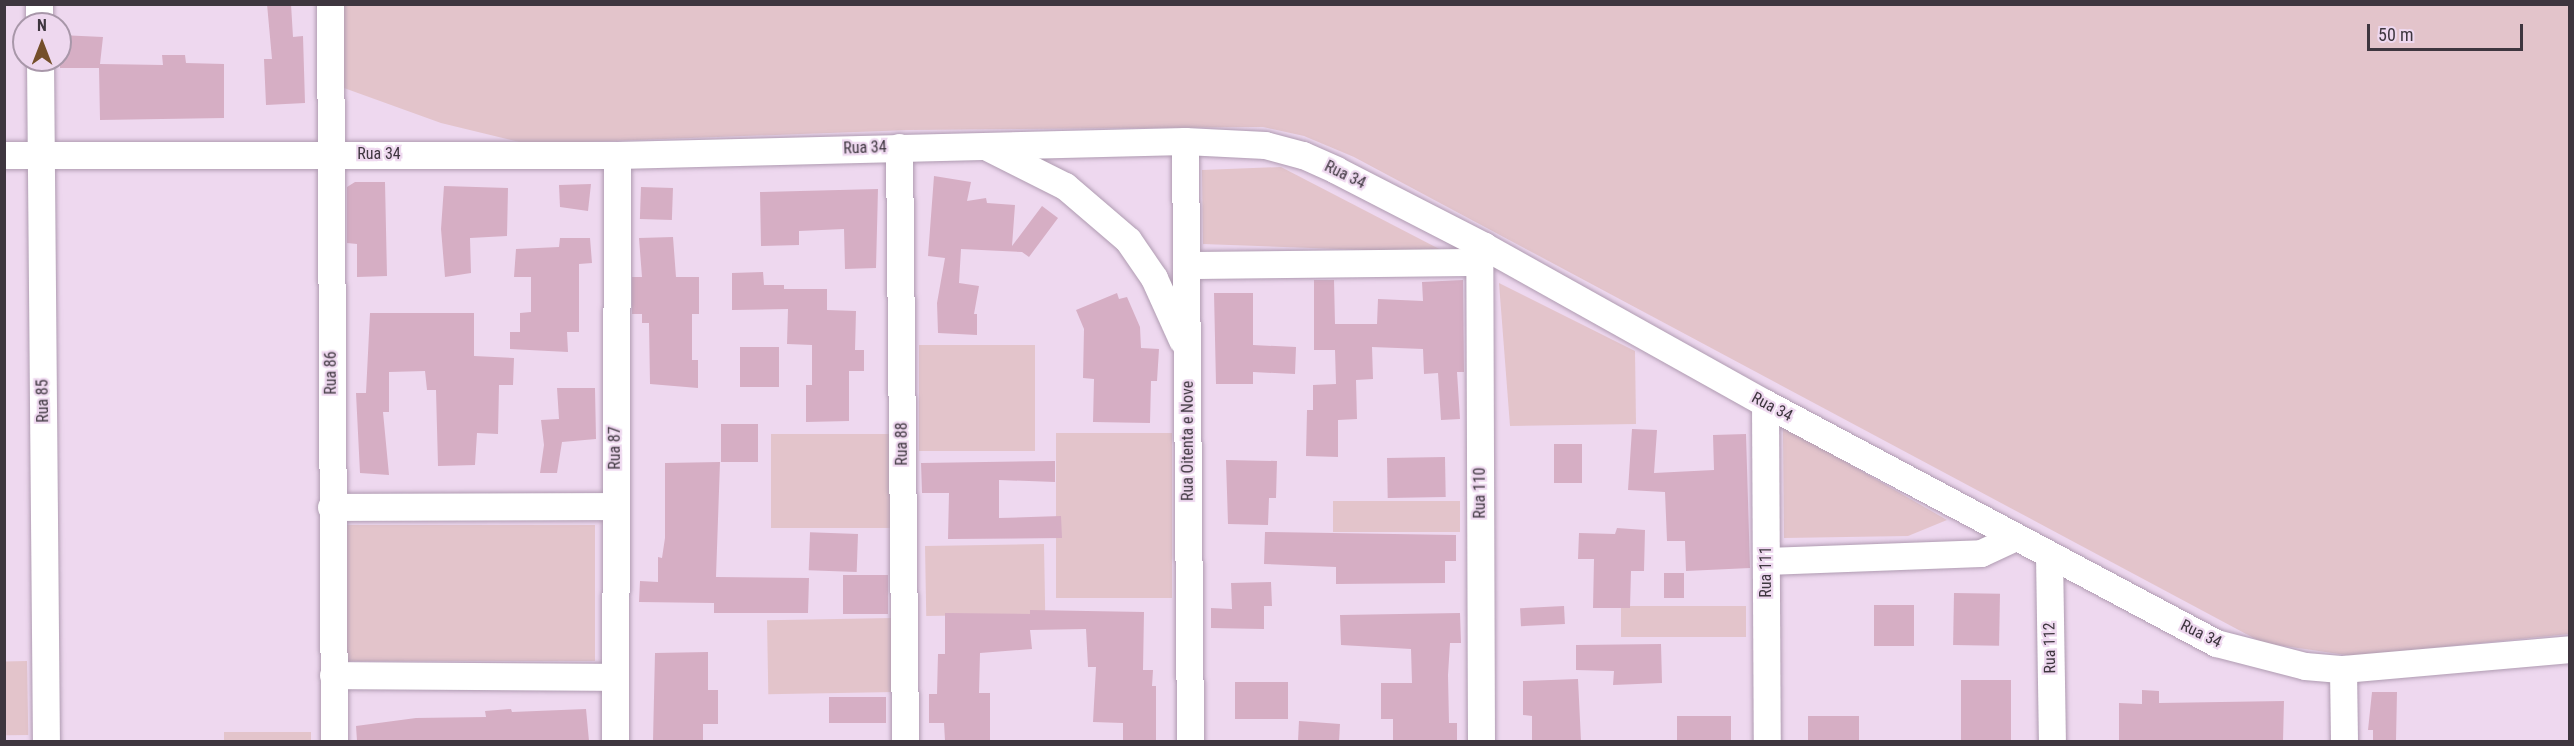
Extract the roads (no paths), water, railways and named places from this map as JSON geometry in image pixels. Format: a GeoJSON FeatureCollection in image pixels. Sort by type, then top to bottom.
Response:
{"type":"FeatureCollection","features":[{"type":"Feature","properties":{"kind":"street","name":"Rua 86"},"geometry":{"type":"LineString","coordinates":[[330,4],[334,741]]}},
{"type":"Feature","properties":{"kind":"street","name":"Rua 85"},"geometry":{"type":"LineString","coordinates":[[39,72],[46,741]]}},
{"type":"Feature","properties":{"kind":"street","name":"Rua 34"},"geometry":{"type":"LineString","coordinates":[[4,155],[617,154],[1185,141],[1265,145],[1303,155],[1481,254],[2216,643],[2305,666],[2343,669],[2570,649]]}},
{"type":"Feature","properties":{"kind":"street","name":"Rua Oitenta e Nove"},"geometry":{"type":"LineString","coordinates":[[1185,141],[1190,741]]}},
{"type":"Feature","properties":{"kind":"street"},"geometry":{"type":"LineString","coordinates":[[983,146],[1065,186],[1128,240],[1154,278],[1187,352]]}},
{"type":"Feature","properties":{"kind":"street","name":"Rua 88"},"geometry":{"type":"LineString","coordinates":[[899,147],[904,741]]}},
{"type":"Feature","properties":{"kind":"street","name":"Rua 87"},"geometry":{"type":"LineString","coordinates":[[615,741],[614,506],[617,154]]}},
{"type":"Feature","properties":{"kind":"street"},"geometry":{"type":"LineString","coordinates":[[1185,265],[1481,254]]}},
{"type":"Feature","properties":{"kind":"street","name":"Rua 110"},"geometry":{"type":"LineString","coordinates":[[1481,254],[1481,741]]}},
{"type":"Feature","properties":{"kind":"street","name":"Rua 111"},"geometry":{"type":"LineString","coordinates":[[1765,403],[1767,741]]}},
{"type":"Feature","properties":{"kind":"street"},"geometry":{"type":"LineString","coordinates":[[331,507],[614,506]]}},
{"type":"Feature","properties":{"kind":"street"},"geometry":{"type":"LineString","coordinates":[[1766,561],[1981,553],[2015,537]]}},
{"type":"Feature","properties":{"kind":"street","name":"Rua 112"},"geometry":{"type":"LineString","coordinates":[[2049,555],[2052,741]]}},
{"type":"Feature","properties":{"kind":"street"},"geometry":{"type":"LineString","coordinates":[[2343,669],[2344,741]]}},
{"type":"Feature","properties":{"kind":"street"},"geometry":{"type":"LineString","coordinates":[[333,675],[615,677]]}}]}
